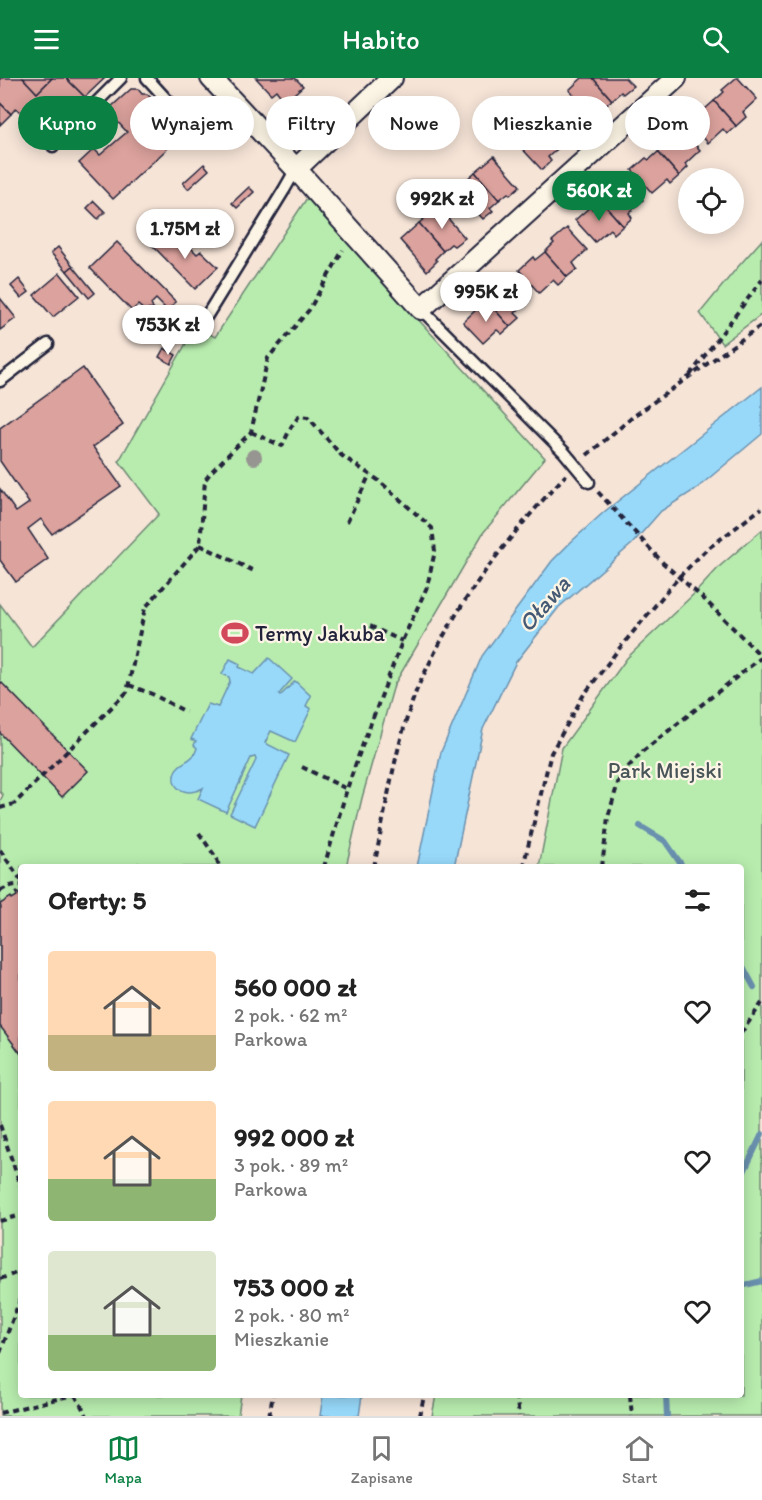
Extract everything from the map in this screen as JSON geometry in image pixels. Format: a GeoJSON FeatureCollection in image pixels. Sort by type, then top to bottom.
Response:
{"type":"FeatureCollection","features":[{"type":"Feature","properties":{"kind":"street"},"geometry":{"type":"LineString","coordinates":[[211,78],[421,309],[676,78]]}},
{"type":"Feature","properties":{"kind":"street"},"geometry":{"type":"LineString","coordinates":[[296,169],[392,78]]}},
{"type":"Feature","properties":{"kind":"lane"},"geometry":{"type":"LineString","coordinates":[[103,96],[121,78]]}},
{"type":"Feature","properties":{"kind":"lane"},"geometry":{"type":"LineString","coordinates":[[147,78],[163,96]]}},
{"type":"Feature","properties":{"kind":"lane"},"geometry":{"type":"LineString","coordinates":[[146,315],[201,325],[296,169]]}},
{"type":"Feature","properties":{"kind":"lane"},"geometry":{"type":"LineString","coordinates":[[421,309],[564,452],[589,482]]}},
{"type":"Feature","properties":{"kind":"lane"},"geometry":{"type":"LineString","coordinates":[[0,381],[48,344]]}},
{"type":"Feature","properties":{"kind":"path"},"geometry":{"type":"LineString","coordinates":[[0,808],[14,804],[127,692],[145,608],[200,545],[206,480],[251,432],[268,358],[309,310],[343,249]]}},
{"type":"Feature","properties":{"kind":"path"},"geometry":{"type":"LineString","coordinates":[[688,378],[762,280]]}},
{"type":"Feature","properties":{"kind":"path"},"geometry":{"type":"LineString","coordinates":[[376,864],[401,738],[417,688],[460,607],[499,553],[575,466],[634,416],[762,326]]}},
{"type":"Feature","properties":{"kind":"path"},"geometry":{"type":"LineString","coordinates":[[251,432],[282,446],[299,416],[308,417],[341,455],[394,493],[432,528],[435,552],[427,586],[402,641],[346,789],[325,864]]}},
{"type":"Feature","properties":{"kind":"path"},"geometry":{"type":"LineString","coordinates":[[347,522],[370,474]]}},
{"type":"Feature","properties":{"kind":"path"},"geometry":{"type":"LineString","coordinates":[[589,482],[663,563],[705,600],[762,657],[643,751],[620,776],[608,818],[602,864]]}},
{"type":"Feature","properties":{"kind":"path"},"geometry":{"type":"LineString","coordinates":[[525,864],[551,753],[583,696],[679,577],[706,550],[762,508]]}},
{"type":"Feature","properties":{"kind":"path"},"geometry":{"type":"LineString","coordinates":[[200,545],[256,572]]}},
{"type":"Feature","properties":{"kind":"path"},"geometry":{"type":"LineString","coordinates":[[370,626],[402,641]]}},
{"type":"Feature","properties":{"kind":"path"},"geometry":{"type":"LineString","coordinates":[[129,685],[186,712]]}},
{"type":"Feature","properties":{"kind":"path"},"geometry":{"type":"LineString","coordinates":[[302,767],[346,789]]}},
{"type":"Feature","properties":{"kind":"path"},"geometry":{"type":"LineString","coordinates":[[199,832],[218,864]]}},
{"type":"Feature","properties":{"kind":"path"},"geometry":{"type":"LineString","coordinates":[[0,850],[18,876]]}},
{"type":"Feature","properties":{"kind":"path"},"geometry":{"type":"LineString","coordinates":[[0,891],[18,884]]}},
{"type":"Feature","properties":{"kind":"path"},"geometry":{"type":"LineString","coordinates":[[744,1029],[762,1003]]}},
{"type":"Feature","properties":{"kind":"path"},"geometry":{"type":"LineString","coordinates":[[0,1125],[18,1178]]}},
{"type":"Feature","properties":{"kind":"path"},"geometry":{"type":"LineString","coordinates":[[0,1221],[18,1216]]}},
{"type":"Feature","properties":{"kind":"path"},"geometry":{"type":"LineString","coordinates":[[0,1279],[18,1271]]}},
{"type":"Feature","properties":{"kind":"path"},"geometry":{"type":"LineString","coordinates":[[0,1353],[18,1305]]}},
{"type":"Feature","properties":{"kind":"path"},"geometry":{"type":"LineString","coordinates":[[0,1413],[62,1398]]}},
{"type":"Feature","properties":{"kind":"path"},"geometry":{"type":"LineString","coordinates":[[76,1398],[87,1416]]}},
{"type":"Feature","properties":{"kind":"path"},"geometry":{"type":"LineString","coordinates":[[269,1416],[272,1398]]}},
{"type":"Feature","properties":{"kind":"path"},"geometry":{"type":"LineString","coordinates":[[420,1416],[423,1398]]}},
{"type":"Feature","properties":{"kind":"path"},"geometry":{"type":"LineString","coordinates":[[516,1398],[519,1416]]}},
{"type":"Feature","properties":{"kind":"path"},"geometry":{"type":"LineString","coordinates":[[630,1398],[633,1416]]}},
{"type":"Feature","properties":{"kind":"green space","name":"Termy Jakuba"},"geometry":{"type":"Polygon","coordinates":[[[307,198],[545,458],[483,533],[394,685],[362,798],[347,864],[18,864],[18,1398],[241,1398],[238,1416],[0,1416],[0,801],[3,795],[0,792],[0,604],[32,647],[159,514],[119,461],[196,326],[215,337],[307,198]]]}},
{"type":"Feature","properties":{"kind":"green space"},"geometry":{"type":"Polygon","coordinates":[[[762,240],[762,314],[722,344],[700,313],[762,240]]]}},
{"type":"Feature","properties":{"kind":"green space","name":"Park Miejski"},"geometry":{"type":"Polygon","coordinates":[[[762,530],[762,1416],[432,1416],[435,1398],[744,1398],[744,864],[540,864],[562,748],[627,658],[720,566],[762,530]]]}},
{"type":"Feature","properties":{"kind":"water","name":"Oława"},"geometry":{"type":"Polygon","coordinates":[[[762,387],[762,434],[696,489],[661,511],[632,544],[559,607],[516,662],[483,729],[455,864],[418,864],[441,752],[482,656],[552,561],[604,512],[762,387]]]}},
{"type":"Feature","properties":{"kind":"water"},"geometry":{"type":"Polygon","coordinates":[[[269,658],[292,679],[279,694],[280,696],[295,681],[311,696],[306,706],[311,709],[295,742],[271,731],[265,743],[289,755],[255,826],[230,814],[256,760],[255,757],[251,758],[226,812],[198,799],[203,788],[186,792],[178,787],[174,778],[178,767],[194,755],[197,748],[194,745],[196,741],[191,739],[208,704],[218,707],[230,681],[229,677],[222,674],[230,659],[240,664],[239,667],[254,674],[269,658]]]}},
{"type":"Feature","properties":{"kind":"water"},"geometry":{"type":"Polygon","coordinates":[[[323,1398],[362,1398],[359,1416],[320,1416],[323,1398]]]}},
{"type":"Feature","properties":{"kind":"building"},"geometry":{"type":"Polygon","coordinates":[[[0,78],[23,78],[37,93],[52,78],[66,78],[84,96],[18,96],[18,110],[16,108],[11,114],[0,103],[0,78]]]}},
{"type":"Feature","properties":{"kind":"building"},"geometry":{"type":"Polygon","coordinates":[[[23,78],[52,78],[37,93],[23,78]]]}},
{"type":"Feature","properties":{"kind":"building"},"geometry":{"type":"Polygon","coordinates":[[[66,78],[105,78],[86,96],[66,78]]]}},
{"type":"Feature","properties":{"kind":"building"},"geometry":{"type":"Polygon","coordinates":[[[256,78],[295,78],[303,86],[292,96],[280,96],[276,90],[271,94],[256,78]]]}},
{"type":"Feature","properties":{"kind":"building"},"geometry":{"type":"Polygon","coordinates":[[[582,78],[593,78],[609,96],[575,96],[569,90],[582,78]]]}},
{"type":"Feature","properties":{"kind":"building"},"geometry":{"type":"Polygon","coordinates":[[[593,78],[625,78],[633,86],[613,99],[613,96],[609,96],[593,78]]]}},
{"type":"Feature","properties":{"kind":"building"},"geometry":{"type":"Polygon","coordinates":[[[736,78],[757,99],[743,112],[746,117],[736,126],[714,101],[724,92],[722,90],[736,78]]]}},
{"type":"Feature","properties":{"kind":"building"},"geometry":{"type":"Polygon","coordinates":[[[131,89],[138,89],[142,94],[149,96],[130,96],[130,150],[166,150],[113,199],[79,163],[93,150],[100,155],[106,150],[118,150],[118,140],[127,132],[118,122],[118,101],[131,89]]]}},
{"type":"Feature","properties":{"kind":"building"},"geometry":{"type":"Polygon","coordinates":[[[714,101],[736,126],[727,134],[723,129],[710,141],[710,105],[714,101]]]}},
{"type":"Feature","properties":{"kind":"building"},"geometry":{"type":"Polygon","coordinates":[[[0,103],[11,114],[0,125],[0,103]]]}},
{"type":"Feature","properties":{"kind":"building"},"geometry":{"type":"Polygon","coordinates":[[[523,150],[556,150],[548,157],[551,161],[542,170],[523,150]]]}},
{"type":"Feature","properties":{"kind":"building"},"geometry":{"type":"Polygon","coordinates":[[[660,150],[700,150],[685,164],[687,168],[678,168],[678,175],[658,152],[660,150]]]}},
{"type":"Feature","properties":{"kind":"building"},"geometry":{"type":"Polygon","coordinates":[[[658,152],[678,177],[670,184],[667,180],[652,193],[632,170],[646,158],[649,160],[658,152]]]}},
{"type":"Feature","properties":{"kind":"building"},"geometry":{"type":"Polygon","coordinates":[[[494,156],[520,186],[510,195],[508,193],[499,200],[475,172],[494,156]]]}},
{"type":"Feature","properties":{"kind":"building"},"geometry":{"type":"Polygon","coordinates":[[[204,164],[209,170],[188,189],[183,183],[204,164]]]}},
{"type":"Feature","properties":{"kind":"building"},"geometry":{"type":"Polygon","coordinates":[[[475,172],[499,200],[490,208],[493,211],[483,219],[456,189],[475,172]]]}},
{"type":"Feature","properties":{"kind":"building"},"geometry":{"type":"Polygon","coordinates":[[[623,178],[643,200],[629,213],[632,218],[623,226],[601,201],[623,178]]]}},
{"type":"Feature","properties":{"kind":"building"},"geometry":{"type":"Polygon","coordinates":[[[249,187],[254,192],[237,208],[232,203],[249,187]]]}},
{"type":"Feature","properties":{"kind":"building"},"geometry":{"type":"Polygon","coordinates":[[[94,201],[105,212],[98,219],[87,208],[94,201]]]}},
{"type":"Feature","properties":{"kind":"building"},"geometry":{"type":"Polygon","coordinates":[[[601,201],[623,226],[614,234],[610,229],[595,242],[575,220],[601,201]]]}},
{"type":"Feature","properties":{"kind":"building"},"geometry":{"type":"Polygon","coordinates":[[[438,207],[465,238],[454,246],[451,244],[443,251],[419,223],[438,207]]]}},
{"type":"Feature","properties":{"kind":"building"},"geometry":{"type":"Polygon","coordinates":[[[419,223],[443,251],[427,271],[400,240],[419,223]]]}},
{"type":"Feature","properties":{"kind":"building"},"geometry":{"type":"Polygon","coordinates":[[[567,228],[587,250],[573,263],[577,269],[567,277],[545,252],[554,243],[552,241],[567,228]]]}},
{"type":"Feature","properties":{"kind":"building"},"geometry":{"type":"Polygon","coordinates":[[[167,230],[183,247],[187,244],[197,254],[201,251],[218,267],[195,289],[152,245],[167,230]]]}},
{"type":"Feature","properties":{"kind":"building"},"geometry":{"type":"Polygon","coordinates":[[[117,242],[176,302],[167,310],[156,299],[151,304],[153,309],[150,312],[138,305],[132,311],[90,268],[117,242]]]}},
{"type":"Feature","properties":{"kind":"building"},"geometry":{"type":"Polygon","coordinates":[[[58,247],[73,266],[67,271],[51,253],[58,247]]]}},
{"type":"Feature","properties":{"kind":"building"},"geometry":{"type":"Polygon","coordinates":[[[545,252],[567,277],[558,285],[553,280],[539,293],[519,270],[533,257],[535,260],[545,252]]]}},
{"type":"Feature","properties":{"kind":"building"},"geometry":{"type":"Polygon","coordinates":[[[73,266],[95,293],[89,298],[67,271],[73,266]]]}},
{"type":"Feature","properties":{"kind":"building"},"geometry":{"type":"Polygon","coordinates":[[[60,273],[79,296],[53,317],[34,295],[60,273]]]}},
{"type":"Feature","properties":{"kind":"building"},"geometry":{"type":"Polygon","coordinates":[[[511,278],[530,300],[515,313],[520,318],[510,327],[488,302],[511,278]]]}},
{"type":"Feature","properties":{"kind":"building"},"geometry":{"type":"Polygon","coordinates":[[[19,279],[29,292],[21,298],[11,286],[19,279]]]}},
{"type":"Feature","properties":{"kind":"building"},"geometry":{"type":"Polygon","coordinates":[[[0,298],[16,318],[0,330],[0,298]]]}},
{"type":"Feature","properties":{"kind":"building"},"geometry":{"type":"Polygon","coordinates":[[[488,302],[510,327],[502,334],[497,330],[483,343],[463,322],[488,302]]]}},
{"type":"Feature","properties":{"kind":"building"},"geometry":{"type":"Polygon","coordinates":[[[164,348],[176,355],[171,364],[159,357],[164,348]]]}},
{"type":"Feature","properties":{"kind":"building"},"geometry":{"type":"Polygon","coordinates":[[[83,368],[123,425],[93,447],[121,486],[52,534],[41,519],[28,529],[48,559],[16,582],[0,560],[0,489],[16,512],[29,503],[0,461],[0,428],[83,368]]]}},
{"type":"Feature","properties":{"kind":"building"},"geometry":{"type":"Polygon","coordinates":[[[0,681],[88,771],[62,797],[0,733],[0,681]]]}},
{"type":"Feature","properties":{"kind":"building"},"geometry":{"type":"Polygon","coordinates":[[[16,893],[18,893],[18,1050],[0,1026],[0,904],[17,896],[16,893]]]}},
{"type":"Feature","properties":{"kind":"waterway"},"geometry":{"type":"LineString","coordinates":[[640,826],[665,841],[681,864]]}},
{"type":"Feature","properties":{"kind":"waterway"},"geometry":{"type":"LineString","coordinates":[[744,969],[754,987]]}},
{"type":"Feature","properties":{"kind":"waterway"},"geometry":{"type":"LineString","coordinates":[[744,1172],[762,1134]]}},
{"type":"Feature","properties":{"kind":"waterway"},"geometry":{"type":"LineString","coordinates":[[744,1285],[762,1281]]}},
{"type":"Feature","properties":{"kind":"waterway"},"geometry":{"type":"LineString","coordinates":[[666,1398],[667,1416]]}},
{"type":"Feature","properties":{"kind":"place","name":"Termy Jakuba"},"geometry":{"type":"Point","coordinates":[235,633]}}]}
